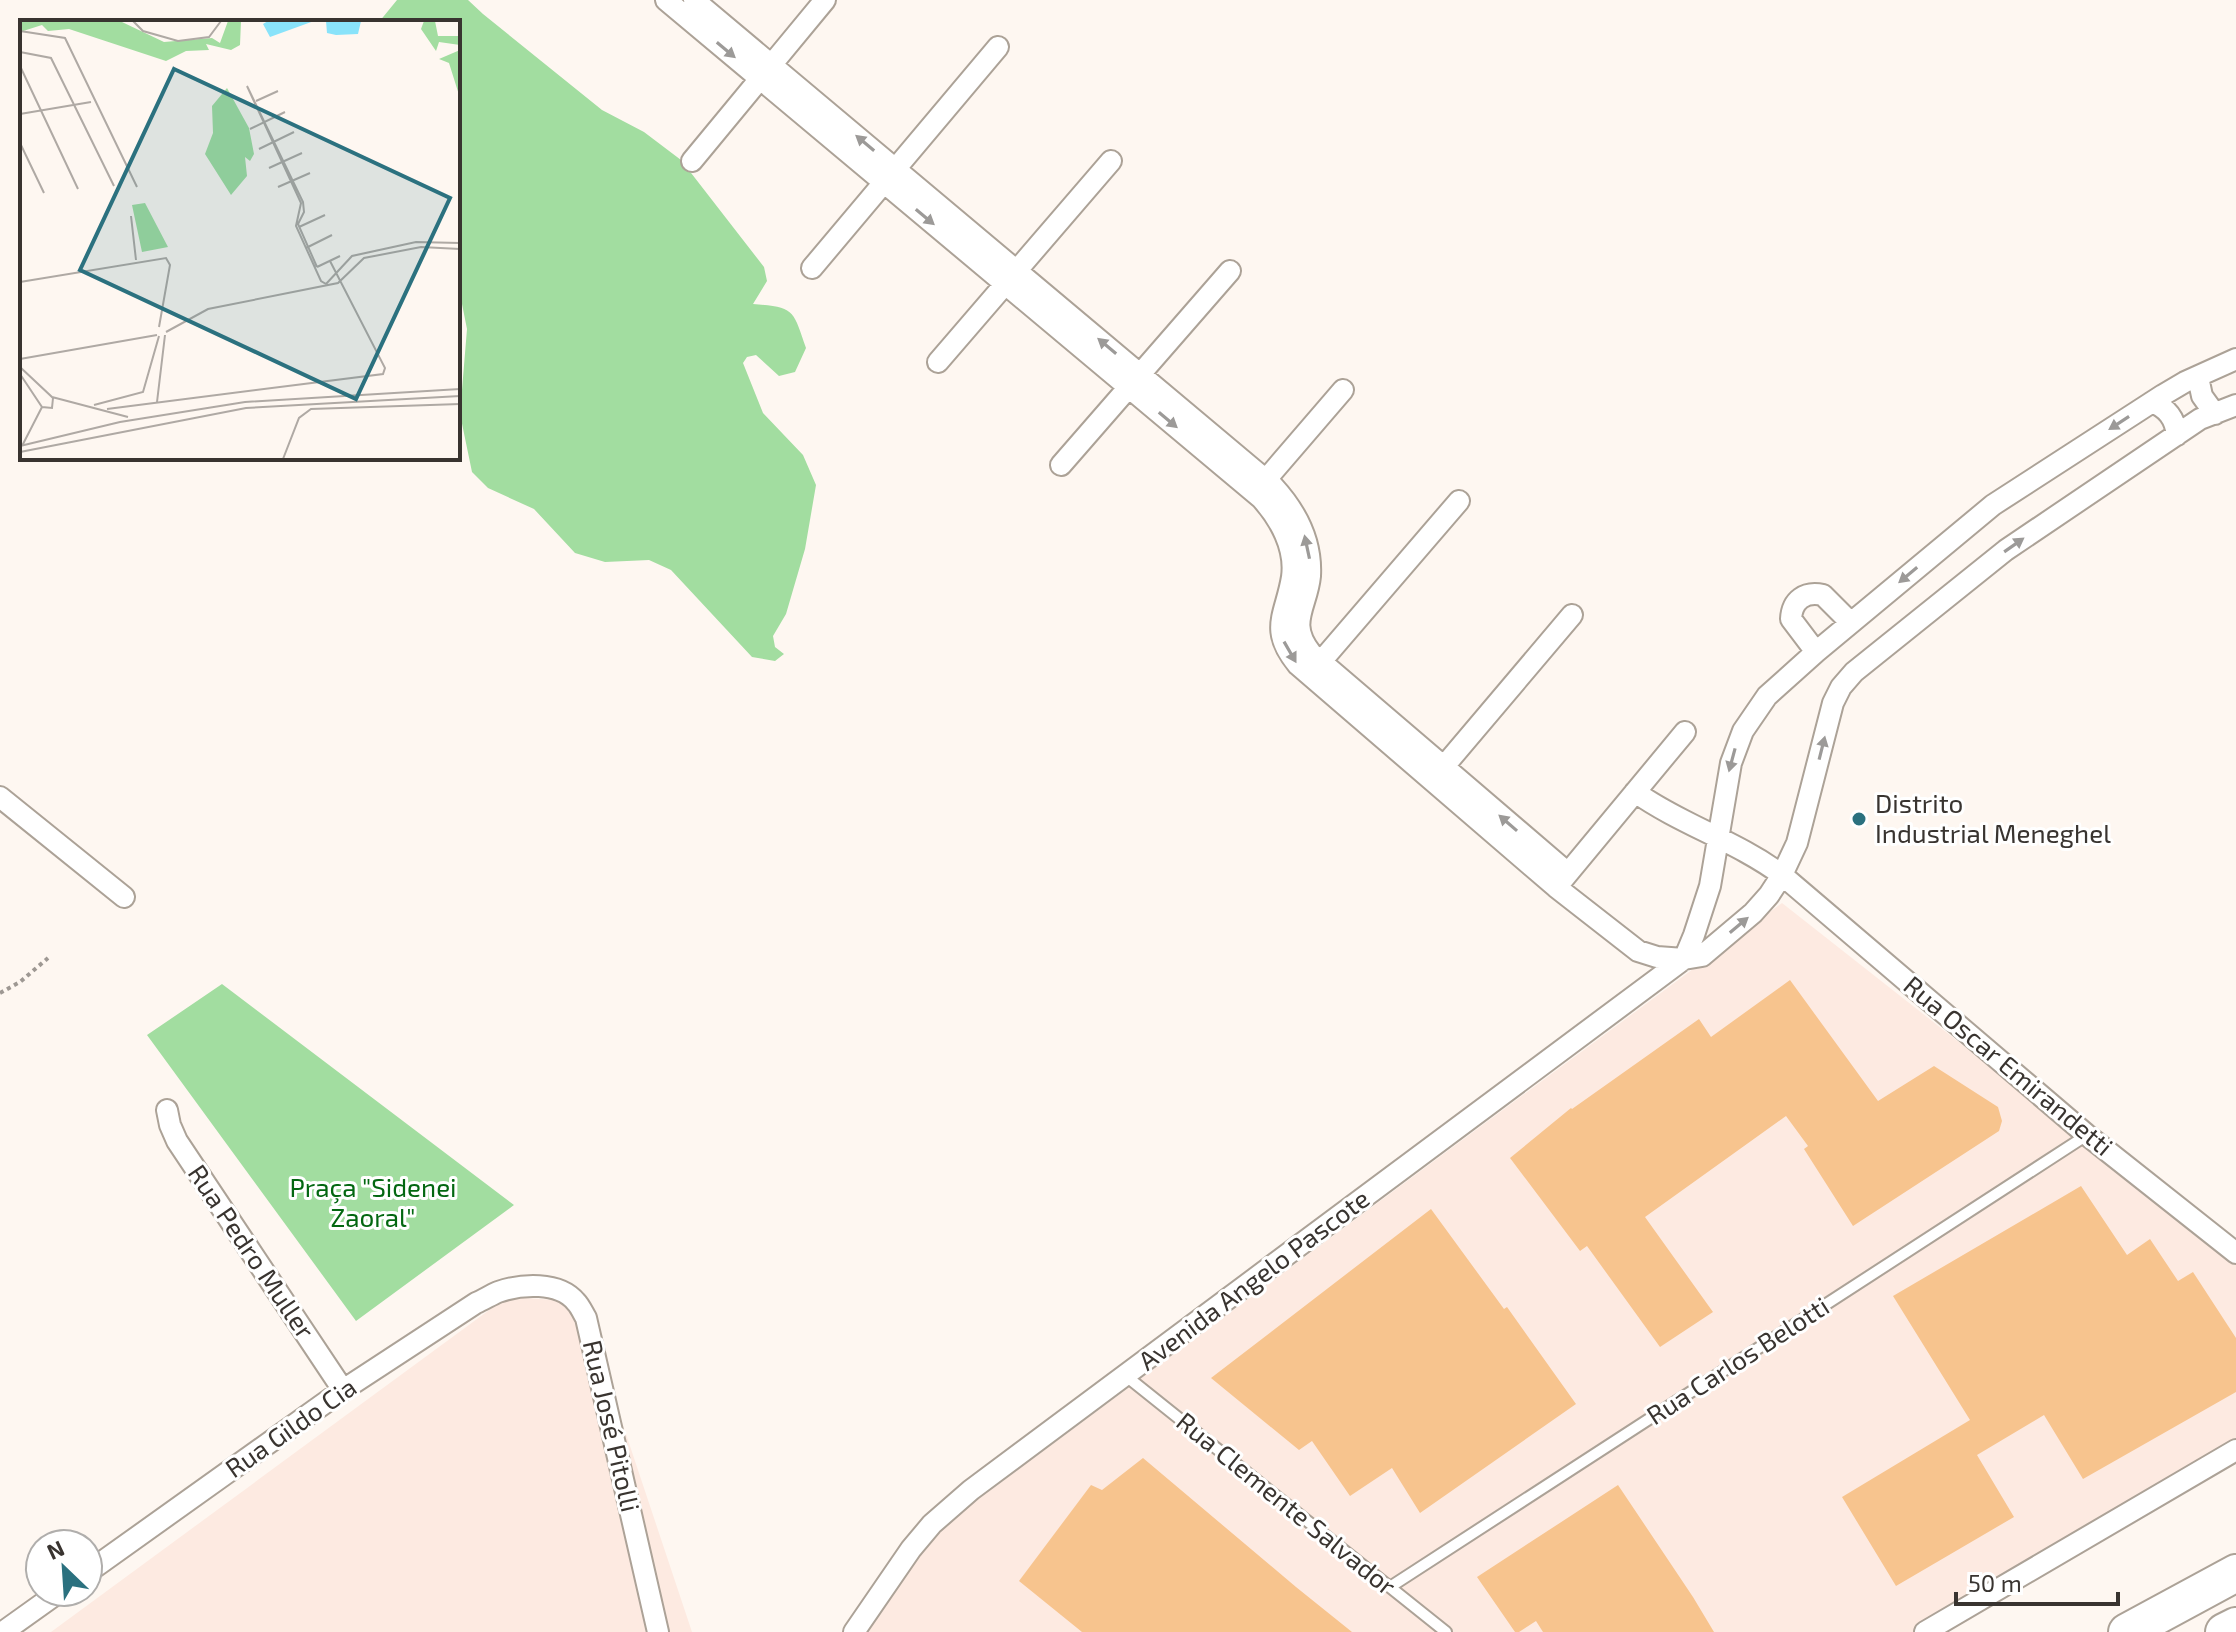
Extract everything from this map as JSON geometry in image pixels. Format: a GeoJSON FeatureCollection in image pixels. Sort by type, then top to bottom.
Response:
{"type":"FeatureCollection","features":[{"type":"Feature","properties":{"kind":"highway"},"geometry":{"type":"LineString","coordinates":[[2127,1632],[2236,1573]]}},
{"type":"Feature","properties":{"kind":"highway"},"geometry":{"type":"LineString","coordinates":[[2224,1632],[2236,1626]]}},
{"type":"Feature","properties":{"kind":"street"},"geometry":{"type":"LineString","coordinates":[[666,0],[766,72],[1260,486],[1290,550],[1292,577],[1281,618],[1281,632],[1290,656],[1316,669],[1562,880],[1638,951],[1657,957],[1684,959],[1710,886],[1731,763],[1743,731],[1767,696],[1993,505],[2152,402],[2236,359]]}},
{"type":"Feature","properties":{"kind":"street"},"geometry":{"type":"LineString","coordinates":[[694,0],[766,72]]}},
{"type":"Feature","properties":{"kind":"street"},"geometry":{"type":"LineString","coordinates":[[692,161],[825,0]]}},
{"type":"Feature","properties":{"kind":"street"},"geometry":{"type":"LineString","coordinates":[[812,268],[998,47]]}},
{"type":"Feature","properties":{"kind":"street"},"geometry":{"type":"LineString","coordinates":[[938,362],[1111,161]]}},
{"type":"Feature","properties":{"kind":"street"},"geometry":{"type":"LineString","coordinates":[[1061,465],[1230,271]]}},
{"type":"Feature","properties":{"kind":"street"},"geometry":{"type":"LineString","coordinates":[[2198,377],[2202,396],[2215,414]]}},
{"type":"Feature","properties":{"kind":"street"},"geometry":{"type":"LineString","coordinates":[[1260,486],[1343,390]]}},
{"type":"Feature","properties":{"kind":"street"},"geometry":{"type":"LineString","coordinates":[[2152,402],[2171,415],[2177,435]]}},
{"type":"Feature","properties":{"kind":"street","name":"Avenida Angelo Pascote"},"geometry":{"type":"LineString","coordinates":[[854,1632],[911,1549],[932,1524],[971,1490],[1684,959],[1702,956],[1753,913],[1782,875],[1799,835],[1833,703],[1847,679],[2006,550],[2200,419],[2236,405]]}},
{"type":"Feature","properties":{"kind":"street"},"geometry":{"type":"LineString","coordinates":[[1316,669],[1459,501]]}},
{"type":"Feature","properties":{"kind":"street"},"geometry":{"type":"LineString","coordinates":[[1816,652],[1791,619],[1798,600],[1810,594],[1823,595],[1851,623]]}},
{"type":"Feature","properties":{"kind":"street"},"geometry":{"type":"LineString","coordinates":[[1438,774],[1572,615]]}},
{"type":"Feature","properties":{"kind":"street"},"geometry":{"type":"LineString","coordinates":[[1562,880],[1685,732]]}},
{"type":"Feature","properties":{"kind":"street","name":"Rua Oscar Emirandetti"},"geometry":{"type":"LineString","coordinates":[[1635,792],[1660,810],[1749,852],[1782,875],[2087,1135],[2236,1253]]}},
{"type":"Feature","properties":{"kind":"street"},"geometry":{"type":"LineString","coordinates":[[0,797],[124,897]]}},
{"type":"Feature","properties":{"kind":"street","name":"Rua Pedro Muller"},"geometry":{"type":"LineString","coordinates":[[167,1110],[177,1141],[343,1390]]}},
{"type":"Feature","properties":{"kind":"street","name":"Rua José Pitolli"},"geometry":{"type":"LineString","coordinates":[[499,1291],[534,1286],[554,1289],[569,1294],[586,1318],[658,1632]]}},
{"type":"Feature","properties":{"kind":"street","name":"Rua Gildo Cia"},"geometry":{"type":"LineString","coordinates":[[104,1561],[343,1390],[499,1291]]}},
{"type":"Feature","properties":{"kind":"street"},"geometry":{"type":"LineString","coordinates":[[1925,1632],[2236,1450]]}},
{"type":"Feature","properties":{"kind":"street"},"geometry":{"type":"LineString","coordinates":[[3,1632],[37,1608]]}},
{"type":"Feature","properties":{"kind":"lane","name":"Rua Carlos Belotti"},"geometry":{"type":"LineString","coordinates":[[1390,1587],[2087,1135]]}},
{"type":"Feature","properties":{"kind":"lane","name":"Rua Clemente Salvador"},"geometry":{"type":"LineString","coordinates":[[1126,1376],[1446,1632]]}},
{"type":"Feature","properties":{"kind":"path"},"geometry":{"type":"LineString","coordinates":[[0,993],[20,982],[48,958]]}},
{"type":"Feature","properties":{"kind":"shaded area"},"geometry":{"type":"Polygon","coordinates":[[[1782,903],[2236,1260],[2236,1444],[1943,1632],[854,1632],[911,1549],[1782,903]]]}},
{"type":"Feature","properties":{"kind":"shaded area"},"geometry":{"type":"Polygon","coordinates":[[[507,1297],[573,1301],[594,1338],[692,1632],[51,1632],[84,1608],[104,1608],[104,1593],[507,1297]]]}},
{"type":"Feature","properties":{"kind":"green space"},"geometry":{"type":"Polygon","coordinates":[[[397,0],[468,0],[602,110],[644,132],[681,160],[764,267],[767,281],[753,304],[777,307],[790,313],[795,318],[806,348],[795,372],[779,376],[756,355],[747,357],[743,363],[763,413],[803,455],[816,485],[805,549],[786,614],[773,636],[775,647],[784,654],[775,661],[752,657],[671,570],[649,560],[605,562],[575,553],[534,509],[488,488],[472,472],[460,414],[467,329],[460,300],[460,20],[381,20],[397,0]]]}},
{"type":"Feature","properties":{"kind":"green space","name":"Praça \"Sidenei Zaoral\""},"geometry":{"type":"Polygon","coordinates":[[[222,984],[514,1205],[356,1321],[147,1035],[222,984]]]}},
{"type":"Feature","properties":{"kind":"building"},"geometry":{"type":"Polygon","coordinates":[[[1790,980],[1878,1101],[1934,1066],[1998,1107],[2002,1121],[1999,1131],[1853,1226],[1804,1149],[1808,1146],[1786,1116],[1645,1217],[1713,1312],[1660,1347],[1587,1246],[1580,1251],[1510,1158],[1571,1108],[1699,1019],[1711,1037],[1790,980]]]}},
{"type":"Feature","properties":{"kind":"building"},"geometry":{"type":"Polygon","coordinates":[[[2081,1186],[2127,1255],[2150,1239],[2178,1281],[2193,1272],[2236,1338],[2236,1392],[2083,1479],[2044,1415],[1977,1455],[2014,1517],[1896,1586],[1842,1497],[1970,1420],[1893,1296],[2081,1186]]]}},
{"type":"Feature","properties":{"kind":"building"},"geometry":{"type":"Polygon","coordinates":[[[1431,1209],[1504,1309],[1507,1307],[1576,1404],[1420,1513],[1392,1468],[1350,1496],[1312,1441],[1299,1450],[1211,1378],[1431,1209]]]}},
{"type":"Feature","properties":{"kind":"building"},"geometry":{"type":"Polygon","coordinates":[[[1143,1458],[1352,1632],[1082,1632],[1019,1581],[1091,1485],[1102,1490],[1143,1458]]]}},
{"type":"Feature","properties":{"kind":"building"},"geometry":{"type":"Polygon","coordinates":[[[1618,1485],[1714,1632],[1543,1632],[1536,1621],[1515,1632],[1477,1577],[1618,1485]]]}},
{"type":"Feature","properties":{"kind":"place","name":"Distrito Industrial Meneghel"},"geometry":{"type":"Point","coordinates":[1859,819]}}]}
